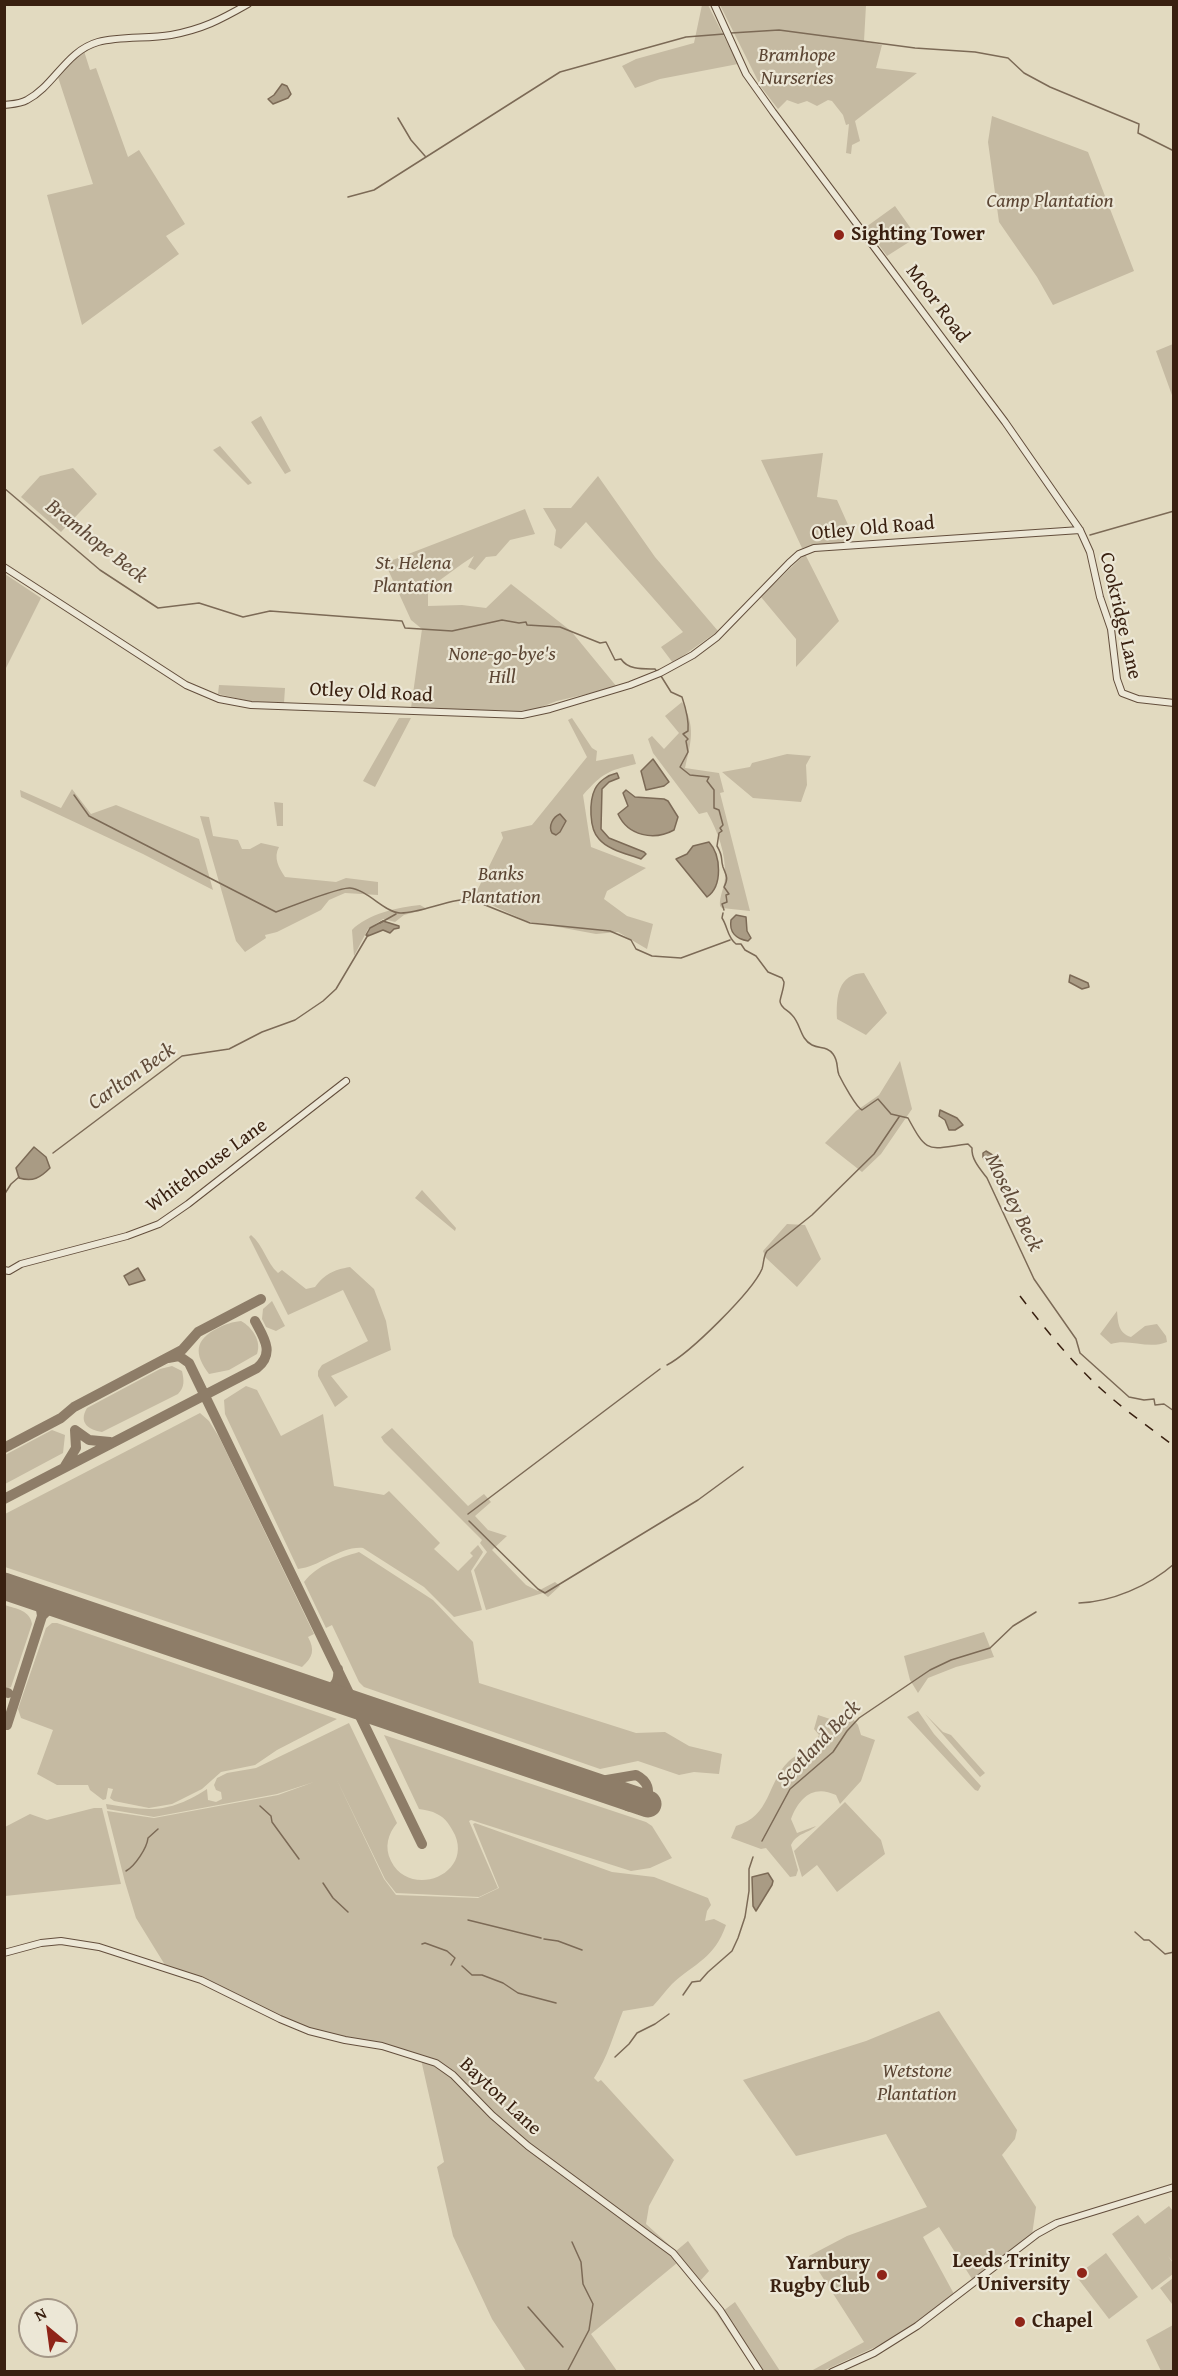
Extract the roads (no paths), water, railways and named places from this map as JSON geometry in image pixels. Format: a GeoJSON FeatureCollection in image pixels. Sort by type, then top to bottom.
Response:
{"type":"FeatureCollection","features":[{"type":"Feature","properties":{"kind":"street"},"geometry":{"type":"LineString","coordinates":[[4,105],[21,102],[38,93],[64,64],[97,42],[170,35],[208,26],[248,4]]}},
{"type":"Feature","properties":{"kind":"street","name":"Moor Road"},"geometry":{"type":"LineString","coordinates":[[714,4],[746,74],[772,112],[1005,422],[1080,530]]}},
{"type":"Feature","properties":{"kind":"street","name":"Otley Old Road"},"geometry":{"type":"LineString","coordinates":[[4,567],[186,685],[219,699],[251,705],[522,715],[624,687],[658,674],[693,655],[717,637],[789,563],[805,551],[815,548],[1080,530]]}},
{"type":"Feature","properties":{"kind":"street","name":"Cookridge Lane"},"geometry":{"type":"LineString","coordinates":[[1080,530],[1086,542],[1111,629],[1119,688],[1128,697],[1173,703]]}},
{"type":"Feature","properties":{"kind":"street","name":"Whitehouse Lane"},"geometry":{"type":"LineString","coordinates":[[4,1270],[9,1271],[21,1264],[127,1236],[159,1224],[346,1081]]}},
{"type":"Feature","properties":{"kind":"street","name":"Bayton Lane"},"geometry":{"type":"LineString","coordinates":[[4,1953],[41,1943],[62,1941],[99,1947],[201,1980],[309,2031],[382,2046],[436,2063],[453,2075],[523,2142],[673,2253],[720,2310],[760,2372]]}},
{"type":"Feature","properties":{"kind":"street"},"geometry":{"type":"LineString","coordinates":[[832,2372],[874,2353],[917,2326],[1037,2234],[1065,2221],[1173,2187]]}},
{"type":"Feature","properties":{"kind":"waterway"},"geometry":{"type":"LineString","coordinates":[[731,33],[779,30],[915,48],[975,52],[1008,58],[1024,73],[1050,87],[1139,124],[1138,133],[1174,151]]}},
{"type":"Feature","properties":{"kind":"waterway"},"geometry":{"type":"LineString","coordinates":[[348,197],[374,190],[560,72],[686,37],[724,34]]}},
{"type":"Feature","properties":{"kind":"waterway"},"geometry":{"type":"LineString","coordinates":[[398,118],[411,140],[425,156]]}},
{"type":"Feature","properties":{"kind":"waterway","name":"Moseley Beck"},"geometry":{"type":"LineString","coordinates":[[4,488],[100,570],[158,608],[199,603],[243,617],[270,611],[402,621],[405,628],[452,631],[502,620],[526,622],[527,625],[560,627],[600,643],[606,642],[615,660],[621,659],[624,663],[636,668],[655,669],[658,673]]}},
{"type":"Feature","properties":{"kind":"waterway"},"geometry":{"type":"LineString","coordinates":[[1090,535],[1174,511]]}},
{"type":"Feature","properties":{"kind":"waterway","name":"Moseley Beck"},"geometry":{"type":"LineString","coordinates":[[661,676],[671,692],[682,697],[688,723],[688,731],[683,734],[688,739],[686,741],[688,752],[680,767],[690,775],[709,777],[707,781],[714,790],[714,808],[719,810],[723,825],[720,828],[722,831],[719,833],[717,846],[726,877],[724,887],[729,894],[726,895],[727,902],[722,904],[724,910]]}},
{"type":"Feature","properties":{"kind":"waterway"},"geometry":{"type":"LineString","coordinates":[[74,795],[89,816],[276,912],[350,888],[400,913],[419,911],[460,900],[476,901]]}},
{"type":"Feature","properties":{"kind":"waterway"},"geometry":{"type":"LineString","coordinates":[[480,903],[530,923],[610,931],[631,940],[636,949],[652,956],[681,958],[730,940]]}},
{"type":"Feature","properties":{"kind":"waterway","name":"Moseley Beck"},"geometry":{"type":"LineString","coordinates":[[723,913],[722,918],[733,941],[741,944],[745,950],[756,956],[768,972],[782,978],[784,987],[781,1005],[795,1019],[808,1042],[833,1054],[839,1075],[859,1108],[862,1110],[878,1099],[891,1114],[908,1118],[920,1138],[930,1147],[968,1144],[972,1148],[974,1160],[987,1178],[1034,1279],[1076,1339],[1080,1353],[1129,1397],[1154,1399],[1155,1405],[1164,1404],[1174,1411]]}},
{"type":"Feature","properties":{"kind":"waterway","name":"Carlton Beck"},"geometry":{"type":"LineString","coordinates":[[380,923],[396,914]]}},
{"type":"Feature","properties":{"kind":"waterway","name":"Carlton Beck"},"geometry":{"type":"LineString","coordinates":[[53,1153],[182,1056],[229,1049],[262,1032],[295,1020],[323,1001],[336,989],[368,935]]}},
{"type":"Feature","properties":{"kind":"waterway"},"geometry":{"type":"LineString","coordinates":[[667,1365],[690,1348],[734,1306],[756,1279],[762,1269],[767,1251],[812,1215],[874,1154],[899,1117]]}},
{"type":"Feature","properties":{"kind":"waterway","name":"Carlton Beck"},"geometry":{"type":"LineString","coordinates":[[4,1195],[19,1177]]}},
{"type":"Feature","properties":{"kind":"waterway"},"geometry":{"type":"LineString","coordinates":[[468,1514],[660,1369]]}},
{"type":"Feature","properties":{"kind":"waterway"},"geometry":{"type":"LineString","coordinates":[[469,1521],[538,1589],[545,1593],[698,1500],[743,1467]]}},
{"type":"Feature","properties":{"kind":"waterway","name":"Scotland Beck"},"geometry":{"type":"LineString","coordinates":[[1079,1603],[1117,1596],[1141,1586],[1174,1564]]}},
{"type":"Feature","properties":{"kind":"waterway","name":"Scotland Beck"},"geometry":{"type":"LineString","coordinates":[[762,1841],[790,1789],[833,1752],[859,1718],[930,1670],[951,1660],[990,1648],[1013,1626],[1036,1612]]}},
{"type":"Feature","properties":{"kind":"waterway"},"geometry":{"type":"LineString","coordinates":[[260,1806],[271,1816],[272,1822],[299,1859]]}},
{"type":"Feature","properties":{"kind":"waterway"},"geometry":{"type":"LineString","coordinates":[[126,1871],[140,1856],[148,1838],[158,1829]]}},
{"type":"Feature","properties":{"kind":"waterway"},"geometry":{"type":"LineString","coordinates":[[683,1995],[692,1982],[700,1981],[732,1951],[745,1917],[749,1891],[749,1869],[753,1857]]}},
{"type":"Feature","properties":{"kind":"waterway"},"geometry":{"type":"LineString","coordinates":[[323,1883],[333,1898],[348,1912]]}},
{"type":"Feature","properties":{"kind":"waterway"},"geometry":{"type":"LineString","coordinates":[[468,1920],[541,1938]]}},
{"type":"Feature","properties":{"kind":"waterway"},"geometry":{"type":"LineString","coordinates":[[1135,1932],[1144,1940],[1149,1940],[1165,1954],[1174,1952]]}},
{"type":"Feature","properties":{"kind":"waterway"},"geometry":{"type":"LineString","coordinates":[[544,1939],[558,1941],[582,1950]]}},
{"type":"Feature","properties":{"kind":"waterway"},"geometry":{"type":"LineString","coordinates":[[422,1944],[447,1951],[455,1958],[451,1965]]}},
{"type":"Feature","properties":{"kind":"waterway"},"geometry":{"type":"LineString","coordinates":[[462,1966],[472,1975],[482,1975],[503,1983],[518,1993],[556,2003]]}},
{"type":"Feature","properties":{"kind":"waterway"},"geometry":{"type":"LineString","coordinates":[[615,2057],[637,2033],[669,2014]]}},
{"type":"Feature","properties":{"kind":"waterway"},"geometry":{"type":"LineString","coordinates":[[567,2372],[589,2330],[593,2304],[583,2284],[581,2262],[572,2242]]}},
{"type":"Feature","properties":{"kind":"waterway"},"geometry":{"type":"LineString","coordinates":[[528,2307],[563,2347]]}},
{"type":"Feature","properties":{"kind":"railway"},"geometry":{"type":"LineString","coordinates":[[1020,1296],[1058,1344],[1100,1388],[1174,1446]]}},
{"type":"Feature","properties":{"kind":"place","name":"Sighting Tower"},"geometry":{"type":"Point","coordinates":[839,235]}},
{"type":"Feature","properties":{"kind":"place","name":"Leeds Trinity University"},"geometry":{"type":"Point","coordinates":[1082,2273]}},
{"type":"Feature","properties":{"kind":"place","name":"Yarnbury Rugby Club"},"geometry":{"type":"Point","coordinates":[882,2275]}},
{"type":"Feature","properties":{"kind":"place","name":"Chapel"},"geometry":{"type":"Point","coordinates":[1020,2322]}},
{"type":"Feature","properties":{"kind":"park label","name":"Bramhope Nurseries"},"geometry":{"type":"Point","coordinates":[797,68]}},
{"type":"Feature","properties":{"kind":"park label","name":"Camp Plantation"},"geometry":{"type":"Point","coordinates":[1050,202]}},
{"type":"Feature","properties":{"kind":"park label","name":"St. Helena Plantation"},"geometry":{"type":"Point","coordinates":[413,576]}},
{"type":"Feature","properties":{"kind":"park label","name":"None-go-bye's Hill"},"geometry":{"type":"Point","coordinates":[502,666]}},
{"type":"Feature","properties":{"kind":"park label","name":"Banks Plantation"},"geometry":{"type":"Point","coordinates":[501,886]}},
{"type":"Feature","properties":{"kind":"park label","name":"Wetstone Plantation"},"geometry":{"type":"Point","coordinates":[917,2084]}},
{"type":"Feature","properties":{"kind":"water label","name":"Bramhope Beck"},"geometry":{"type":"Point","coordinates":[96,542]}}]}
